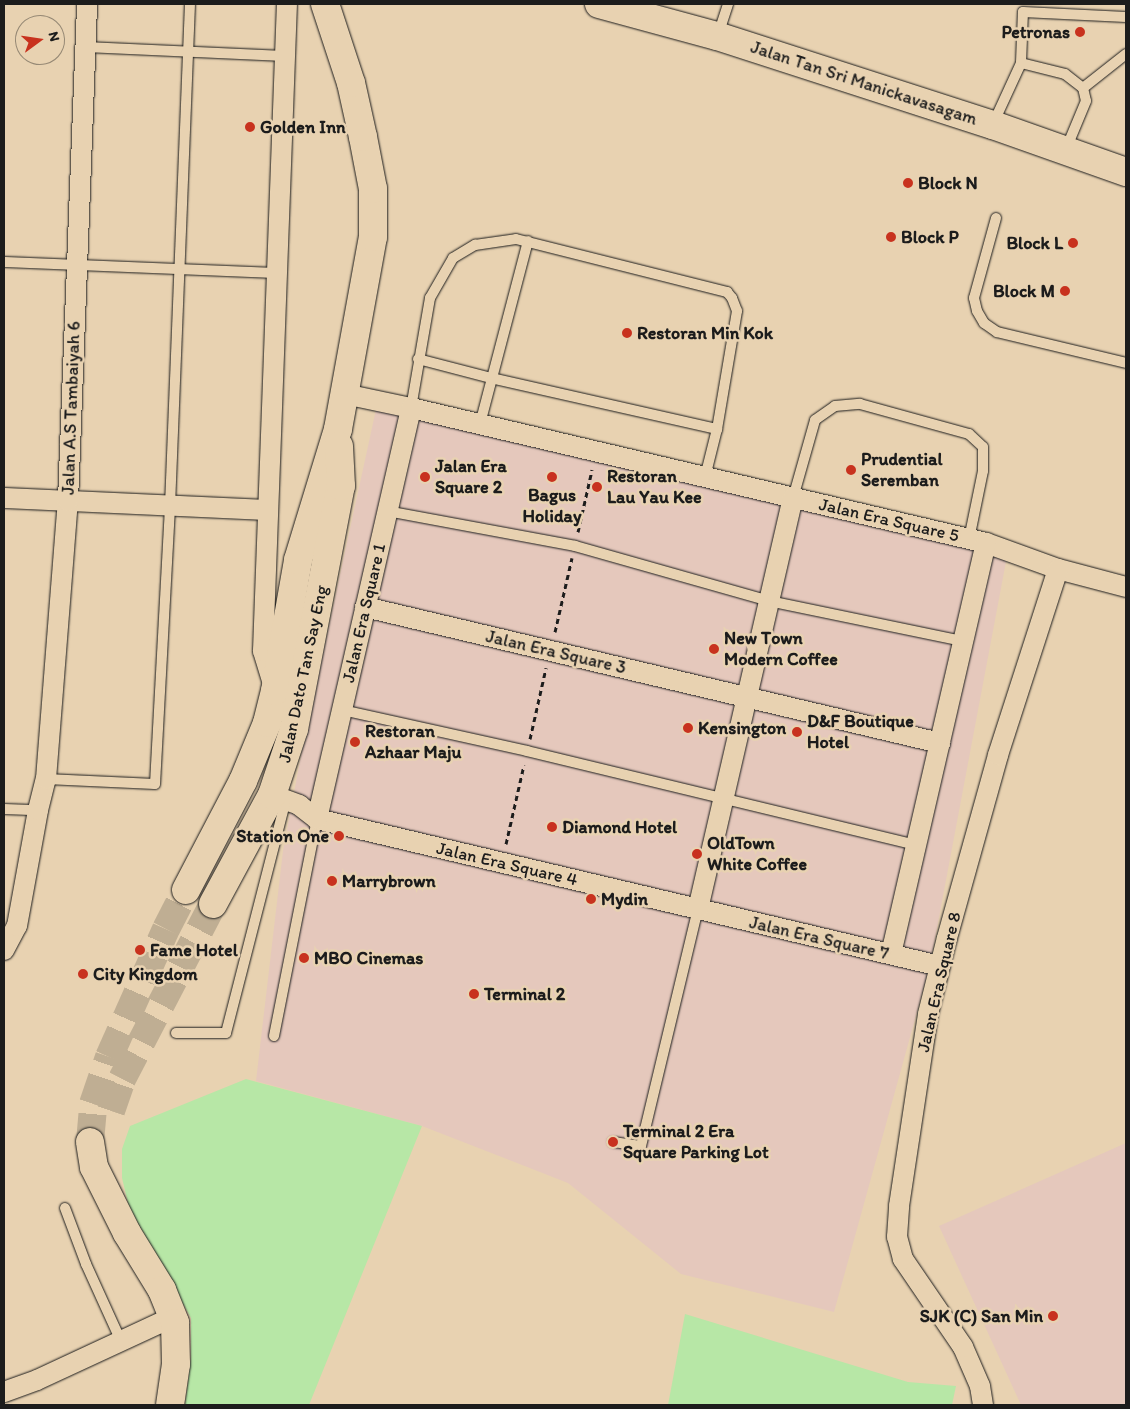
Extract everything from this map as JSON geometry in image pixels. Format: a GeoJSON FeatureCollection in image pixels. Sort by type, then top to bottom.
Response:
{"type":"FeatureCollection","features":[{"type":"Feature","properties":{"kind":"street","name":"Jalan A.S Tambaiyah 6"},"geometry":{"type":"LineString","coordinates":[[4,950],[17,926],[38,810],[46,780],[68,501],[87,4]]}},
{"type":"Feature","properties":{"kind":"street"},"geometry":{"type":"LineString","coordinates":[[276,691],[263,651],[287,4]]}},
{"type":"Feature","properties":{"kind":"street","name":"Jalan Dato Tan Say Eng"},"geometry":{"type":"LineString","coordinates":[[186,890],[243,781],[267,723],[276,691],[298,560],[338,429],[372,237],[373,189],[351,83],[325,4]]}},
{"type":"Feature","properties":{"kind":"street","name":"Jalan Tan Sri Manickavasagam"},"geometry":{"type":"LineString","coordinates":[[601,4],[718,36],[993,125],[1126,172]]}},
{"type":"Feature","properties":{"kind":"street"},"geometry":{"type":"LineString","coordinates":[[345,394],[793,498],[698,909]]}},
{"type":"Feature","properties":{"kind":"street","name":"Jalan Era Square 1"},"geometry":{"type":"LineString","coordinates":[[316,819],[411,408]]}},
{"type":"Feature","properties":{"kind":"street","name":"Jalan Dato Tan Say Eng"},"geometry":{"type":"LineString","coordinates":[[213,904],[279,797],[283,766],[294,729],[341,486],[338,429]]}},
{"type":"Feature","properties":{"kind":"street"},"geometry":{"type":"LineString","coordinates":[[4,498],[268,510]]}},
{"type":"Feature","properties":{"kind":"street","name":"Jalan Era Square 5"},"geometry":{"type":"LineString","coordinates":[[793,498],[977,541],[1058,569],[1126,587]]}},
{"type":"Feature","properties":{"kind":"street"},"geometry":{"type":"LineString","coordinates":[[891,954],[963,641],[977,541]]}},
{"type":"Feature","properties":{"kind":"street","name":"Jalan Era Square 8"},"geometry":{"type":"LineString","coordinates":[[983,1405],[980,1386],[963,1347],[903,1259],[896,1237],[928,1014],[998,755],[1058,569]]}},
{"type":"Feature","properties":{"kind":"street","name":"Jalan Era Square 3"},"geometry":{"type":"LineString","coordinates":[[365,607],[940,743]]}},
{"type":"Feature","properties":{"kind":"street"},"geometry":{"type":"LineString","coordinates":[[279,797],[299,805],[316,819]]}},
{"type":"Feature","properties":{"kind":"street","name":"Jalan Era Square 4"},"geometry":{"type":"LineString","coordinates":[[316,819],[698,909]]}},
{"type":"Feature","properties":{"kind":"street","name":"Jalan Era Square 7"},"geometry":{"type":"LineString","coordinates":[[698,909],[940,966]]}},
{"type":"Feature","properties":{"kind":"street"},"geometry":{"type":"LineString","coordinates":[[97,1144],[94,1167],[127,1233],[162,1290],[173,1317],[176,1364],[170,1405]]}},
{"type":"Feature","properties":{"kind":"street"},"geometry":{"type":"LineString","coordinates":[[4,1392],[37,1380],[173,1317]]}},
{"type":"Feature","properties":{"kind":"street","name":"Jalan Era Square 8"},"geometry":{"type":"LineString","coordinates":[[980,1386],[996,1405]]}},
{"type":"Feature","properties":{"kind":"lane"},"geometry":{"type":"LineString","coordinates":[[46,780],[155,784],[170,506],[190,4]]}},
{"type":"Feature","properties":{"kind":"lane"},"geometry":{"type":"LineString","coordinates":[[718,36],[728,4]]}},
{"type":"Feature","properties":{"kind":"lane"},"geometry":{"type":"LineString","coordinates":[[993,125],[1021,63],[1023,12],[1126,17]]}},
{"type":"Feature","properties":{"kind":"lane"},"geometry":{"type":"LineString","coordinates":[[85,47],[285,56]]}},
{"type":"Feature","properties":{"kind":"lane"},"geometry":{"type":"LineString","coordinates":[[1083,88],[1126,54]]}},
{"type":"Feature","properties":{"kind":"lane"},"geometry":{"type":"LineString","coordinates":[[1021,63],[1065,74],[1083,88],[1086,101],[1066,150]]}},
{"type":"Feature","properties":{"kind":"lane"},"geometry":{"type":"LineString","coordinates":[[996,218],[974,298],[977,311],[984,323],[996,332],[1126,363]]}},
{"type":"Feature","properties":{"kind":"lane"},"geometry":{"type":"LineString","coordinates":[[411,408],[430,298],[453,258],[474,245],[509,239],[528,241],[727,292],[732,298],[737,311],[717,429],[705,477]]}},
{"type":"Feature","properties":{"kind":"lane"},"geometry":{"type":"LineString","coordinates":[[480,424],[528,241]]}},
{"type":"Feature","properties":{"kind":"lane"},"geometry":{"type":"LineString","coordinates":[[4,262],[277,274]]}},
{"type":"Feature","properties":{"kind":"lane"},"geometry":{"type":"LineString","coordinates":[[418,359],[491,378],[717,429]]}},
{"type":"Feature","properties":{"kind":"lane"},"geometry":{"type":"LineString","coordinates":[[793,498],[815,420],[835,406],[860,404],[969,434],[982,447],[983,471],[977,541]]}},
{"type":"Feature","properties":{"kind":"lane"},"geometry":{"type":"LineString","coordinates":[[388,511],[575,546],[769,601],[963,641]]}},
{"type":"Feature","properties":{"kind":"lane"},"geometry":{"type":"LineString","coordinates":[[342,710],[527,751],[916,846]]}},
{"type":"Feature","properties":{"kind":"lane"},"geometry":{"type":"LineString","coordinates":[[176,1033],[226,1032],[279,797]]}},
{"type":"Feature","properties":{"kind":"lane"},"geometry":{"type":"LineString","coordinates":[[4,809],[38,810]]}},
{"type":"Feature","properties":{"kind":"lane"},"geometry":{"type":"LineString","coordinates":[[274,1036],[316,819]]}},
{"type":"Feature","properties":{"kind":"lane"},"geometry":{"type":"LineString","coordinates":[[613,1142],[641,1146],[698,909]]}},
{"type":"Feature","properties":{"kind":"lane"},"geometry":{"type":"LineString","coordinates":[[65,1208],[86,1264],[122,1341]]}},
{"type":"Feature","properties":{"kind":"shaded area"},"geometry":{"type":"Polygon","coordinates":[[[380,391],[1008,551],[930,965],[834,1312],[681,1274],[568,1183],[422,1126],[256,1081],[283,851],[303,745],[380,391]]]}},
{"type":"Feature","properties":{"kind":"shaded area","name":"SJK (C) San Min"},"geometry":{"type":"Polygon","coordinates":[[[1126,1143],[1126,1405],[1021,1405],[939,1226],[1126,1143]]]}},
{"type":"Feature","properties":{"kind":"green space"},"geometry":{"type":"Polygon","coordinates":[[[246,1079],[422,1126],[309,1405],[185,1405],[191,1358],[191,1318],[129,1207],[122,1178],[122,1149],[130,1126],[246,1079]]]}},
{"type":"Feature","properties":{"kind":"green space"},"geometry":{"type":"Polygon","coordinates":[[[685,1314],[908,1382],[956,1386],[952,1405],[668,1405],[685,1314]]]}},
{"type":"Feature","properties":{"kind":"tunnel"},"geometry":{"type":"LineString","coordinates":[[90,1142],[93,1104],[109,1057],[166,929],[186,890]]}},
{"type":"Feature","properties":{"kind":"tunnel"},"geometry":{"type":"LineString","coordinates":[[111,1111],[122,1079],[213,904]]}},
{"type":"Feature","properties":{"kind":"place","name":"Petronas"},"geometry":{"type":"Point","coordinates":[1080,32]}},
{"type":"Feature","properties":{"kind":"place","name":"Golden Inn"},"geometry":{"type":"Point","coordinates":[250,127]}},
{"type":"Feature","properties":{"kind":"place","name":"Block N"},"geometry":{"type":"Point","coordinates":[908,183]}},
{"type":"Feature","properties":{"kind":"place","name":"Block P"},"geometry":{"type":"Point","coordinates":[891,237]}},
{"type":"Feature","properties":{"kind":"place","name":"Block L"},"geometry":{"type":"Point","coordinates":[1073,243]}},
{"type":"Feature","properties":{"kind":"place","name":"Block M"},"geometry":{"type":"Point","coordinates":[1065,291]}},
{"type":"Feature","properties":{"kind":"place","name":"Restoran Min Kok"},"geometry":{"type":"Point","coordinates":[627,333]}},
{"type":"Feature","properties":{"kind":"place","name":"Prudential Seremban"},"geometry":{"type":"Point","coordinates":[851,470]}},
{"type":"Feature","properties":{"kind":"place","name":"Jalan Era Square 2"},"geometry":{"type":"Point","coordinates":[425,477]}},
{"type":"Feature","properties":{"kind":"place","name":"Bagus Holiday"},"geometry":{"type":"Point","coordinates":[552,477]}},
{"type":"Feature","properties":{"kind":"place","name":"Restoran Lau Yau Kee"},"geometry":{"type":"Point","coordinates":[597,487]}},
{"type":"Feature","properties":{"kind":"place","name":"New Town Modern Coffee"},"geometry":{"type":"Point","coordinates":[714,649]}},
{"type":"Feature","properties":{"kind":"place","name":"Kensington"},"geometry":{"type":"Point","coordinates":[688,728]}},
{"type":"Feature","properties":{"kind":"place","name":"D&F Boutique Hotel"},"geometry":{"type":"Point","coordinates":[797,732]}},
{"type":"Feature","properties":{"kind":"place","name":"Restoran Azhaar Maju"},"geometry":{"type":"Point","coordinates":[355,742]}},
{"type":"Feature","properties":{"kind":"place","name":"Diamond Hotel"},"geometry":{"type":"Point","coordinates":[552,827]}},
{"type":"Feature","properties":{"kind":"place","name":"Station One"},"geometry":{"type":"Point","coordinates":[339,836]}},
{"type":"Feature","properties":{"kind":"place","name":"OldTown White Coffee"},"geometry":{"type":"Point","coordinates":[697,854]}},
{"type":"Feature","properties":{"kind":"place","name":"Marrybrown"},"geometry":{"type":"Point","coordinates":[332,881]}},
{"type":"Feature","properties":{"kind":"place","name":"Mydin"},"geometry":{"type":"Point","coordinates":[591,899]}},
{"type":"Feature","properties":{"kind":"place","name":"Fame Hotel"},"geometry":{"type":"Point","coordinates":[140,950]}},
{"type":"Feature","properties":{"kind":"place","name":"MBO Cinemas"},"geometry":{"type":"Point","coordinates":[304,958]}},
{"type":"Feature","properties":{"kind":"place","name":"City Kingdom"},"geometry":{"type":"Point","coordinates":[83,974]}},
{"type":"Feature","properties":{"kind":"place","name":"Terminal 2"},"geometry":{"type":"Point","coordinates":[474,994]}},
{"type":"Feature","properties":{"kind":"place","name":"Terminal 2 Era Square Parking Lot"},"geometry":{"type":"Point","coordinates":[613,1142]}},
{"type":"Feature","properties":{"kind":"place","name":"SJK (C) San Min"},"geometry":{"type":"Point","coordinates":[1053,1316]}}]}
